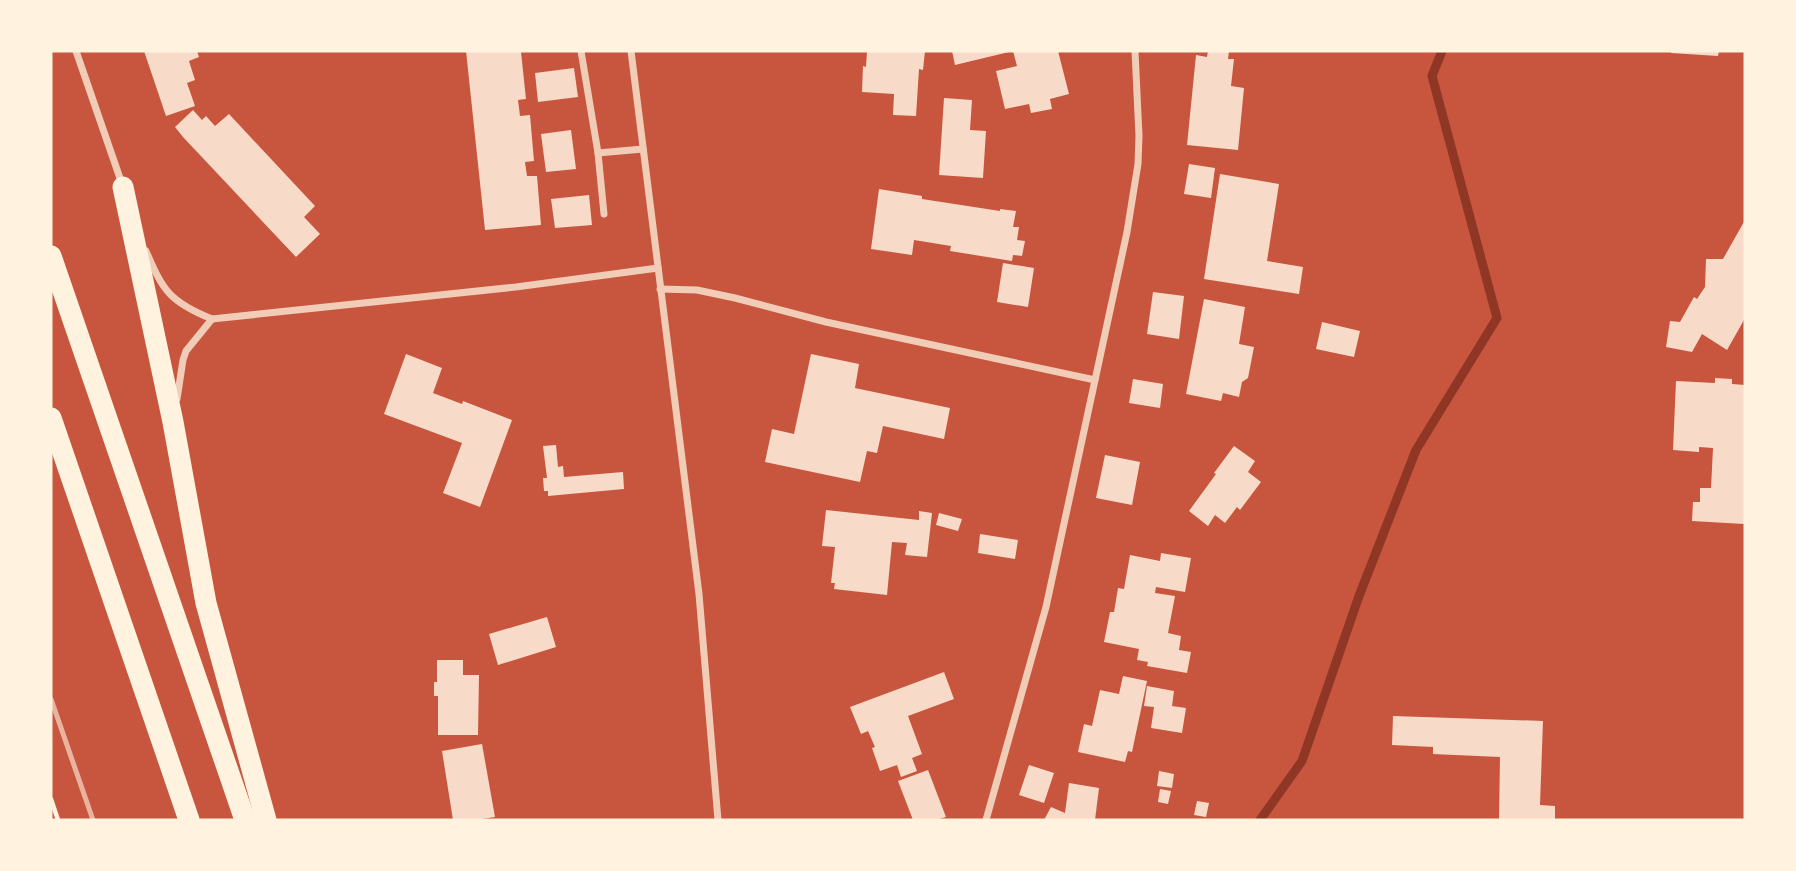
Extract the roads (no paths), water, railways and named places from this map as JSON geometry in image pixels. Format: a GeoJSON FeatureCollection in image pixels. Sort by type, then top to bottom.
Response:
{"type":"FeatureCollection","features":[{"type":"Feature","properties":{"kind":"highway"},"geometry":{"type":"LineString","coordinates":[[123,187],[173,422],[206,603],[266,820]]}},
{"type":"Feature","properties":{"kind":"highway"},"geometry":{"type":"LineString","coordinates":[[51,256],[245,820]]}},
{"type":"Feature","properties":{"kind":"highway"},"geometry":{"type":"LineString","coordinates":[[51,418],[189,820]]}},
{"type":"Feature","properties":{"kind":"highway"},"geometry":{"type":"LineString","coordinates":[[51,432],[74,484]]}},
{"type":"Feature","properties":{"kind":"street"},"geometry":{"type":"LineString","coordinates":[[76,51],[145,250],[158,279],[178,302],[189,310],[212,319],[516,287],[658,268]]}},
{"type":"Feature","properties":{"kind":"street"},"geometry":{"type":"LineString","coordinates":[[581,51],[598,153],[604,214]]}},
{"type":"Feature","properties":{"kind":"street"},"geometry":{"type":"LineString","coordinates":[[631,51],[699,594],[718,820]]}},
{"type":"Feature","properties":{"kind":"street"},"geometry":{"type":"LineString","coordinates":[[986,820],[1046,607],[1127,232],[1138,164],[1135,51]]}},
{"type":"Feature","properties":{"kind":"street"},"geometry":{"type":"LineString","coordinates":[[598,153],[643,149]]}},
{"type":"Feature","properties":{"kind":"street"},"geometry":{"type":"LineString","coordinates":[[660,289],[697,290],[825,322],[1095,380]]}},
{"type":"Feature","properties":{"kind":"street"},"geometry":{"type":"LineString","coordinates":[[173,422],[186,351],[212,319]]}},
{"type":"Feature","properties":{"kind":"waterway"},"geometry":{"type":"LineString","coordinates":[[1260,820],[1302,761],[1359,596],[1416,450],[1497,318],[1432,76],[1442,51]]}},
{"type":"Feature","properties":{"kind":"railway"},"geometry":{"type":"LineString","coordinates":[[51,699],[93,820]]}}]}
